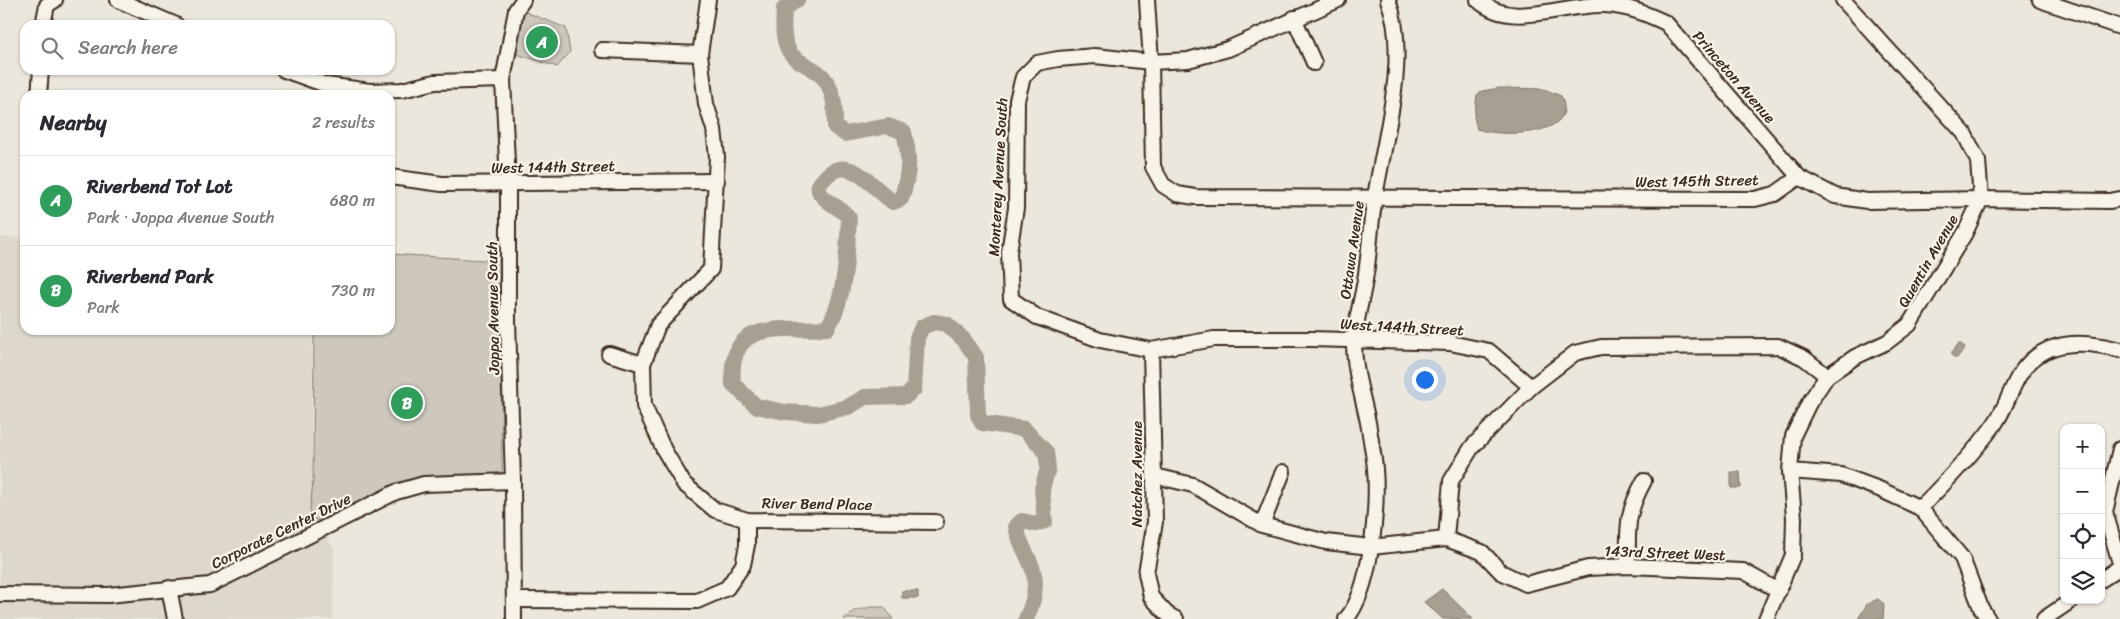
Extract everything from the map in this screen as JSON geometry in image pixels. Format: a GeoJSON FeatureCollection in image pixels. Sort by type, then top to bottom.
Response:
{"type":"FeatureCollection","features":[{"type":"Feature","properties":{"kind":"street"},"geometry":{"type":"LineString","coordinates":[[118,0],[164,20]]}},
{"type":"Feature","properties":{"kind":"street","name":"Joppa Avenue South"},"geometry":{"type":"LineString","coordinates":[[514,619],[513,482],[508,321],[508,184],[503,80],[516,10],[522,0]]}},
{"type":"Feature","properties":{"kind":"street"},"geometry":{"type":"LineString","coordinates":[[708,0],[700,54],[706,104],[714,129],[717,181],[711,269],[658,325],[642,364],[644,406],[664,450],[684,484],[715,510],[747,520]]}},
{"type":"Feature","properties":{"kind":"street"},"geometry":{"type":"LineString","coordinates":[[1147,0],[1151,62],[1188,60],[1228,49],[1338,0]]}},
{"type":"Feature","properties":{"kind":"street","name":"Ottawa Avenue"},"geometry":{"type":"LineString","coordinates":[[1346,619],[1365,580],[1371,547],[1375,470],[1369,426],[1356,378],[1354,341],[1366,278],[1375,198],[1386,145],[1398,41],[1393,12],[1388,0]]}},
{"type":"Feature","properties":{"kind":"street","name":"Princeton Avenue"},"geometry":{"type":"LineString","coordinates":[[1478,0],[1502,14],[1602,5],[1635,9],[1666,23],[1799,177]]}},
{"type":"Feature","properties":{"kind":"street"},"geometry":{"type":"LineString","coordinates":[[1843,0],[1964,133],[1978,161],[1981,199]]}},
{"type":"Feature","properties":{"kind":"street"},"geometry":{"type":"LineString","coordinates":[[2040,0],[2120,27]]}},
{"type":"Feature","properties":{"kind":"street"},"geometry":{"type":"LineString","coordinates":[[44,20],[51,2]]}},
{"type":"Feature","properties":{"kind":"street"},"geometry":{"type":"LineString","coordinates":[[1294,18],[1314,63]]}},
{"type":"Feature","properties":{"kind":"street"},"geometry":{"type":"LineString","coordinates":[[602,50],[700,54]]}},
{"type":"Feature","properties":{"kind":"street","name":"Monterey Avenue South"},"geometry":{"type":"LineString","coordinates":[[1011,299],[1009,252],[1016,208],[1017,100],[1023,77],[1036,63],[1058,59],[1095,56],[1151,62]]}},
{"type":"Feature","properties":{"kind":"street","name":"West 145th Street"},"geometry":{"type":"LineString","coordinates":[[1151,62],[1153,167],[1163,185],[1177,194],[1195,197],[1263,198],[1755,199],[1775,194],[1799,177]]}},
{"type":"Feature","properties":{"kind":"street"},"geometry":{"type":"LineString","coordinates":[[40,75],[40,90]]}},
{"type":"Feature","properties":{"kind":"street"},"geometry":{"type":"LineString","coordinates":[[297,75],[326,86],[361,90]]}},
{"type":"Feature","properties":{"kind":"street"},"geometry":{"type":"LineString","coordinates":[[395,90],[443,82],[503,80]]}},
{"type":"Feature","properties":{"kind":"street"},"geometry":{"type":"LineString","coordinates":[[1799,177],[1835,196],[1867,200],[1981,199],[2110,202],[2120,199]]}},
{"type":"Feature","properties":{"kind":"street","name":"West 144th Street"},"geometry":{"type":"LineString","coordinates":[[395,178],[442,184],[717,181]]}},
{"type":"Feature","properties":{"kind":"street","name":"Quentin Avenue"},"geometry":{"type":"LineString","coordinates":[[1766,619],[1780,591],[1793,555],[1794,518],[1790,471],[1793,436],[1809,403],[1827,376],[1855,357],[1887,342],[1910,325],[1964,233],[1981,199]]}},
{"type":"Feature","properties":{"kind":"street","name":"West 144th Street"},"geometry":{"type":"LineString","coordinates":[[1011,299],[1037,317],[1100,340],[1150,350],[1214,339],[1450,343],[1489,351],[1531,387]]}},
{"type":"Feature","properties":{"kind":"street"},"geometry":{"type":"LineString","coordinates":[[1920,508],[1958,469],[1995,424],[2020,373],[2038,356],[2064,343],[2093,342],[2120,350]]}},
{"type":"Feature","properties":{"kind":"street"},"geometry":{"type":"LineString","coordinates":[[1446,539],[1451,482],[1472,447],[1531,387],[1574,353],[1601,347],[1778,346],[1804,358],[1827,376]]}},
{"type":"Feature","properties":{"kind":"street","name":"Natchez Avenue"},"geometry":{"type":"LineString","coordinates":[[1150,350],[1155,522],[1146,573],[1150,597],[1167,614],[1176,619]]}},
{"type":"Feature","properties":{"kind":"street"},"geometry":{"type":"LineString","coordinates":[[609,354],[642,364]]}},
{"type":"Feature","properties":{"kind":"street"},"geometry":{"type":"LineString","coordinates":[[2120,449],[2105,512],[2120,563]]}},
{"type":"Feature","properties":{"kind":"street"},"geometry":{"type":"LineString","coordinates":[[1790,471],[1841,475],[1879,489],[1920,508],[1962,558],[1981,608],[1988,619]]}},
{"type":"Feature","properties":{"kind":"street"},"geometry":{"type":"LineString","coordinates":[[1262,525],[1283,472]]}},
{"type":"Feature","properties":{"kind":"street","name":"143rd Street West"},"geometry":{"type":"LineString","coordinates":[[1155,476],[1193,485],[1262,525],[1326,542],[1371,547],[1446,539],[1482,552],[1500,572],[1526,584],[1588,568],[1628,566],[1742,572],[1780,591]]}},
{"type":"Feature","properties":{"kind":"street"},"geometry":{"type":"LineString","coordinates":[[1628,566],[1627,520],[1634,500],[1644,481]]}},
{"type":"Feature","properties":{"kind":"street","name":"Corporate Center Drive"},"geometry":{"type":"LineString","coordinates":[[0,594],[108,596],[210,585],[396,492],[424,484],[513,482]]}},
{"type":"Feature","properties":{"kind":"street","name":"River Bend Place"},"geometry":{"type":"LineString","coordinates":[[514,600],[697,601],[727,588],[743,565],[747,545],[747,520],[936,522]]}},
{"type":"Feature","properties":{"kind":"street"},"geometry":{"type":"LineString","coordinates":[[2105,577],[2120,567]]}},
{"type":"Feature","properties":{"kind":"street"},"geometry":{"type":"LineString","coordinates":[[169,588],[175,619]]}},
{"type":"Feature","properties":{"kind":"street"},"geometry":{"type":"LineString","coordinates":[[2044,619],[2066,604]]}},
{"type":"Feature","properties":{"kind":"shaded area"},"geometry":{"type":"Polygon","coordinates":[[[523,11],[566,28],[570,52],[557,67],[514,53],[523,11]]]}},
{"type":"Feature","properties":{"kind":"shaded area"},"geometry":{"type":"Polygon","coordinates":[[[1500,88],[1544,89],[1561,96],[1564,110],[1559,120],[1549,127],[1534,131],[1502,133],[1477,129],[1474,117],[1477,95],[1482,91],[1500,88]]]}},
{"type":"Feature","properties":{"kind":"shaded area"},"geometry":{"type":"Polygon","coordinates":[[[0,237],[20,238],[20,335],[312,335],[312,508],[334,550],[333,619],[0,619],[0,237]]]}},
{"type":"Feature","properties":{"kind":"shaded area"},"geometry":{"type":"Polygon","coordinates":[[[395,254],[500,261],[502,476],[412,480],[324,523],[312,518],[310,510],[313,482],[314,335],[395,335],[395,254]]]}},
{"type":"Feature","properties":{"kind":"shaded area"},"geometry":{"type":"Polygon","coordinates":[[[1959,343],[1965,347],[1957,358],[1954,358],[1951,354],[1959,343]]]}},
{"type":"Feature","properties":{"kind":"shaded area"},"geometry":{"type":"Polygon","coordinates":[[[1731,472],[1740,472],[1741,488],[1731,488],[1731,472]]]}},
{"type":"Feature","properties":{"kind":"shaded area"},"geometry":{"type":"Polygon","coordinates":[[[1442,589],[1473,619],[1443,619],[1424,602],[1442,589]]]}},
{"type":"Feature","properties":{"kind":"shaded area"},"geometry":{"type":"Polygon","coordinates":[[[902,591],[918,591],[918,598],[902,598],[902,591]]]}},
{"type":"Feature","properties":{"kind":"shaded area"},"geometry":{"type":"Polygon","coordinates":[[[1878,599],[1884,604],[1883,619],[1858,619],[1867,604],[1878,599]]]}},
{"type":"Feature","properties":{"kind":"shaded area"},"geometry":{"type":"Polygon","coordinates":[[[871,607],[884,607],[893,619],[844,619],[854,611],[871,607]]]}},
{"type":"Feature","properties":{"kind":"waterway"},"geometry":{"type":"LineString","coordinates":[[797,0],[784,9],[783,28],[785,41],[790,53],[826,81],[833,97],[835,127],[845,134],[888,126],[904,132],[908,158],[906,181],[901,199],[893,202],[859,174],[850,170],[841,169],[832,172],[820,183],[819,189],[823,197],[849,218],[842,289],[833,316],[827,328],[776,330],[761,332],[748,337],[739,347],[733,362],[733,384],[756,406],[785,412],[818,414],[848,407],[865,397],[906,396],[914,389],[917,338],[922,327],[934,322],[947,324],[964,340],[976,357],[978,415],[982,423],[1024,429],[1046,452],[1048,468],[1042,489],[1045,521],[1036,524],[1022,521],[1016,526],[1019,538],[1031,564],[1035,583],[1034,595],[1026,619]]}},
{"type":"Feature","properties":{"kind":"place","name":"Riverbend Tot Lot"},"geometry":{"type":"Point","coordinates":[542,42]}},
{"type":"Feature","properties":{"kind":"place","name":"Riverbend Park"},"geometry":{"type":"Point","coordinates":[407,403]}}]}
